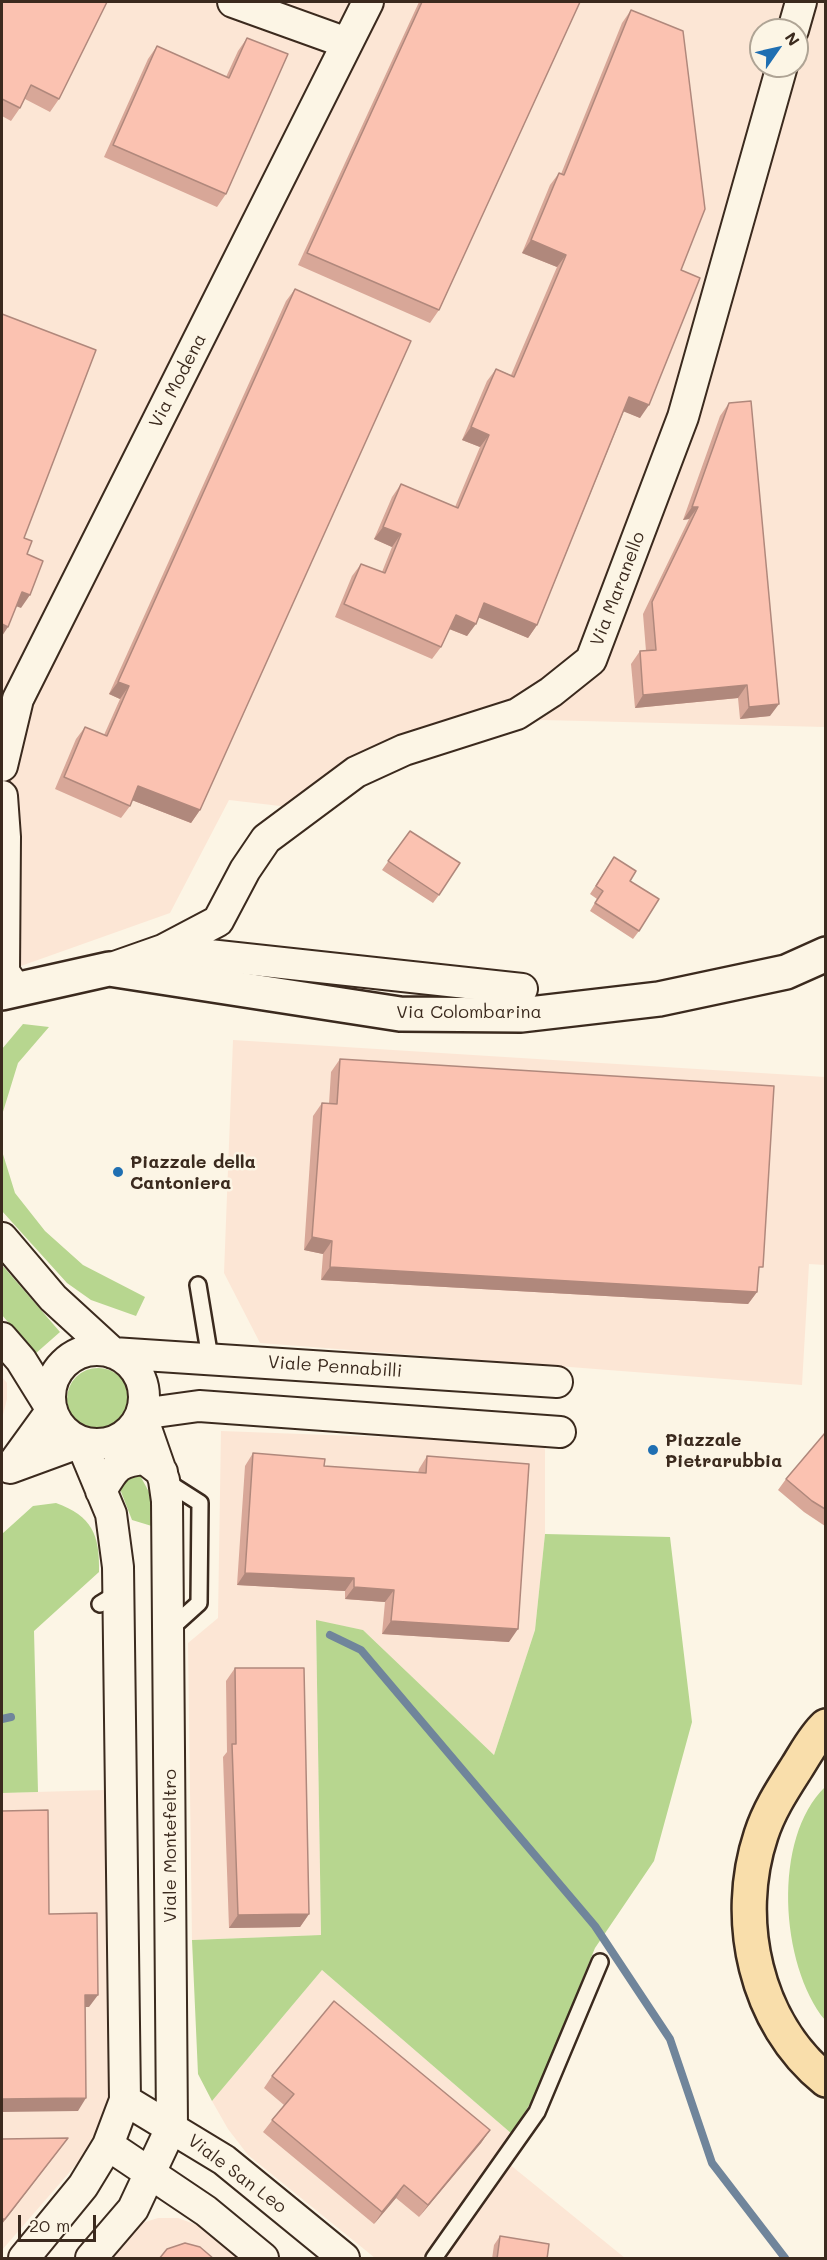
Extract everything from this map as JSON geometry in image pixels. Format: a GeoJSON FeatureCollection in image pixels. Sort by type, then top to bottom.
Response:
{"type":"FeatureCollection","features":[{"type":"Feature","properties":{"kind":"highway"},"geometry":{"type":"LineString","coordinates":[[825,1726],[771,1810],[757,1852],[749,1896],[750,1939],[759,1982],[782,2029],[825,2080]]}},
{"type":"Feature","properties":{"kind":"highway"},"geometry":{"type":"LineString","coordinates":[[787,1782],[825,1752]]}},
{"type":"Feature","properties":{"kind":"street"},"geometry":{"type":"LineString","coordinates":[[232,2],[347,44]]}},
{"type":"Feature","properties":{"kind":"street","name":"Via Modena"},"geometry":{"type":"LineString","coordinates":[[2,766],[18,699],[368,2]]}},
{"type":"Feature","properties":{"kind":"street"},"geometry":{"type":"LineString","coordinates":[[796,18],[801,2]]}},
{"type":"Feature","properties":{"kind":"street","name":"Via Maranello"},"geometry":{"type":"LineString","coordinates":[[218,921],[244,870],[266,839],[356,772],[404,750],[517,714],[551,692],[591,660],[683,417],[779,78]]}},
{"type":"Feature","properties":{"kind":"street"},"geometry":{"type":"LineString","coordinates":[[2,796],[5,837],[4,972],[6,996]]}},
{"type":"Feature","properties":{"kind":"street","name":"Via Colombarina"},"geometry":{"type":"LineString","coordinates":[[6,996],[109,969],[163,950],[218,921]]}},
{"type":"Feature","properties":{"kind":"street","name":"Via Colombarina"},"geometry":{"type":"LineString","coordinates":[[163,950],[522,989]]}},
{"type":"Feature","properties":{"kind":"street","name":"Via Colombarina"},"geometry":{"type":"LineString","coordinates":[[109,969],[400,1014],[521,1015],[659,999],[786,972],[825,954]]}},
{"type":"Feature","properties":{"kind":"street"},"geometry":{"type":"LineString","coordinates":[[2,1238],[53,1298],[136,1371],[142,1384],[144,1399],[141,1414],[124,1436],[110,1443],[81,1442],[6,1472]]}},
{"type":"Feature","properties":{"kind":"street"},"geometry":{"type":"LineString","coordinates":[[2,1338],[21,1360],[52,1410],[58,1424],[81,1442],[111,1514],[118,1567],[109,1598],[112,1761],[124,2100],[108,2145],[83,2186],[24,2259]]}},
{"type":"Feature","properties":{"kind":"street"},"geometry":{"type":"LineString","coordinates":[[6,1472],[52,1410],[50,1396],[53,1381],[60,1368],[71,1358],[84,1352],[99,1350],[113,1353]]}},
{"type":"Feature","properties":{"kind":"street","name":"Viale Pennabilli"},"geometry":{"type":"LineString","coordinates":[[113,1353],[557,1382]]}},
{"type":"Feature","properties":{"kind":"street"},"geometry":{"type":"LineString","coordinates":[[141,1414],[199,1406],[560,1432]]}},
{"type":"Feature","properties":{"kind":"street","name":"Viale Montefeltro"},"geometry":{"type":"LineString","coordinates":[[91,2259],[133,2210],[172,2126],[168,1631],[163,1476],[141,1414]]}},
{"type":"Feature","properties":{"kind":"street"},"geometry":{"type":"LineString","coordinates":[[101,1491],[116,1467],[129,1460],[145,1459],[163,1476]]}},
{"type":"Feature","properties":{"kind":"street","name":"Viale San Leo"},"geometry":{"type":"LineString","coordinates":[[124,2100],[172,2126],[224,2160],[344,2259]]}},
{"type":"Feature","properties":{"kind":"street"},"geometry":{"type":"LineString","coordinates":[[108,2145],[206,2211],[264,2259]]}},
{"type":"Feature","properties":{"kind":"lane"},"geometry":{"type":"LineString","coordinates":[[198,1285],[210,1358]]}},
{"type":"Feature","properties":{"kind":"lane"},"geometry":{"type":"LineString","coordinates":[[434,2259],[537,2112],[600,1962]]}},
{"type":"Feature","properties":{"kind":"shaded area"},"geometry":{"type":"Polygon","coordinates":[[[2,2],[825,2],[825,727],[542,720],[416,741],[297,808],[229,800],[170,913],[4,972],[2,955],[2,2]]]}},
{"type":"Feature","properties":{"kind":"shaded area"},"geometry":{"type":"Polygon","coordinates":[[[233,1040],[825,1077],[825,1265],[809,1264],[802,1385],[260,1343],[224,1273],[233,1040]]]}},
{"type":"Feature","properties":{"kind":"shaded area"},"geometry":{"type":"Polygon","coordinates":[[[2,1377],[7,1383],[7,1399],[2,1419],[2,1377]]]}},
{"type":"Feature","properties":{"kind":"shaded area"},"geometry":{"type":"Polygon","coordinates":[[[221,1431],[545,1443],[545,1534],[535,1630],[494,1755],[363,1630],[316,1621],[321,1935],[192,1940],[188,1643],[218,1618],[221,1431]]]}},
{"type":"Feature","properties":{"kind":"shaded area"},"geometry":{"type":"Polygon","coordinates":[[[105,1790],[113,2092],[94,2144],[2,2250],[2,1793],[105,1790]]]}},
{"type":"Feature","properties":{"kind":"shaded area"},"geometry":{"type":"Polygon","coordinates":[[[322,1970],[512,2134],[498,2155],[625,2258],[375,2258],[248,2155],[228,2129],[212,2101],[322,1970]]]}},
{"type":"Feature","properties":{"kind":"shaded area"},"geometry":{"type":"Polygon","coordinates":[[[158,2218],[178,2218],[197,2225],[238,2258],[110,2258],[139,2224],[158,2218]]]}},
{"type":"Feature","properties":{"kind":"green space"},"geometry":{"type":"Polygon","coordinates":[[[23,1024],[49,1027],[18,1063],[2,1115],[2,1049],[23,1024]]]}},
{"type":"Feature","properties":{"kind":"green space"},"geometry":{"type":"Polygon","coordinates":[[[2,1151],[15,1193],[45,1231],[83,1265],[145,1297],[136,1316],[91,1300],[67,1283],[2,1211],[2,1151]]]}},
{"type":"Feature","properties":{"kind":"green space"},"geometry":{"type":"Polygon","coordinates":[[[2,1265],[60,1332],[35,1354],[2,1315],[2,1265]]]}},
{"type":"Feature","properties":{"kind":"green space"},"geometry":{"type":"Polygon","coordinates":[[[98,1368],[115,1373],[120,1377],[124,1382],[129,1399],[124,1416],[120,1421],[115,1425],[98,1430],[81,1425],[76,1421],[72,1416],[67,1399],[72,1382],[76,1377],[81,1373],[98,1368]]]}},
{"type":"Feature","properties":{"kind":"green space"},"geometry":{"type":"Polygon","coordinates":[[[136,1468],[149,1492],[155,1527],[132,1520],[116,1479],[136,1468]]]}},
{"type":"Feature","properties":{"kind":"green space"},"geometry":{"type":"Polygon","coordinates":[[[56,1503],[78,1514],[91,1528],[98,1547],[99,1572],[34,1631],[38,1792],[2,1793],[2,1534],[33,1506],[56,1503]]]}},
{"type":"Feature","properties":{"kind":"green space"},"geometry":{"type":"Polygon","coordinates":[[[545,1534],[670,1537],[692,1722],[654,1861],[595,1948],[535,2095],[512,2134],[322,1970],[212,2101],[198,2074],[192,1940],[321,1935],[316,1620],[363,1630],[494,1755],[535,1630],[545,1534]]]}},
{"type":"Feature","properties":{"kind":"green space"},"geometry":{"type":"Polygon","coordinates":[[[825,1787],[825,2020],[810,1996],[799,1968],[791,1936],[788,1902],[790,1869],[796,1837],[808,1809],[825,1787]]]}},
{"type":"Feature","properties":{"kind":"building"},"geometry":{"type":"Polygon","coordinates":[[[2,2],[107,2],[59,99],[31,85],[20,108],[2,99],[2,2]]]}},
{"type":"Feature","properties":{"kind":"building"},"geometry":{"type":"Polygon","coordinates":[[[422,2],[580,2],[439,310],[307,253],[422,2]]]}},
{"type":"Feature","properties":{"kind":"building"},"geometry":{"type":"Polygon","coordinates":[[[631,10],[683,31],[705,209],[681,270],[700,278],[649,405],[629,397],[537,625],[484,603],[476,624],[456,615],[441,647],[344,604],[361,564],[385,573],[401,534],[383,527],[401,484],[458,508],[489,435],[471,427],[496,369],[514,377],[566,255],[531,240],[559,173],[564,175],[631,10]]]}},
{"type":"Feature","properties":{"kind":"building"},"geometry":{"type":"Polygon","coordinates":[[[247,38],[288,54],[226,194],[113,145],[157,46],[229,78],[247,38]]]}},
{"type":"Feature","properties":{"kind":"building"},"geometry":{"type":"Polygon","coordinates":[[[295,289],[411,341],[200,810],[138,786],[130,806],[64,777],[85,727],[107,736],[129,686],[118,682],[295,289]]]}},
{"type":"Feature","properties":{"kind":"building"},"geometry":{"type":"Polygon","coordinates":[[[2,314],[96,350],[24,538],[32,541],[27,554],[43,561],[30,595],[22,592],[8,627],[2,624],[2,314]]]}},
{"type":"Feature","properties":{"kind":"building"},"geometry":{"type":"Polygon","coordinates":[[[751,401],[779,704],[749,707],[747,685],[643,695],[640,651],[656,650],[652,602],[698,507],[692,507],[729,403],[751,401]]]}},
{"type":"Feature","properties":{"kind":"building"},"geometry":{"type":"Polygon","coordinates":[[[410,831],[460,863],[439,895],[388,861],[410,831]]]}},
{"type":"Feature","properties":{"kind":"building"},"geometry":{"type":"Polygon","coordinates":[[[614,857],[636,871],[630,881],[659,899],[639,931],[595,903],[603,891],[596,886],[614,857]]]}},
{"type":"Feature","properties":{"kind":"building"},"geometry":{"type":"Polygon","coordinates":[[[340,1059],[774,1086],[763,1267],[759,1267],[757,1292],[330,1267],[332,1241],[312,1237],[322,1103],[337,1104],[340,1059]]]}},
{"type":"Feature","properties":{"kind":"building"},"geometry":{"type":"Polygon","coordinates":[[[825,1433],[825,1509],[786,1479],[825,1433]]]}},
{"type":"Feature","properties":{"kind":"building"},"geometry":{"type":"Polygon","coordinates":[[[253,1453],[325,1459],[324,1466],[426,1473],[427,1456],[529,1464],[518,1629],[391,1621],[394,1590],[354,1587],[354,1578],[245,1573],[253,1453]]]}},
{"type":"Feature","properties":{"kind":"building"},"geometry":{"type":"Polygon","coordinates":[[[235,1668],[304,1668],[309,1914],[238,1915],[232,1744],[236,1744],[235,1668]]]}},
{"type":"Feature","properties":{"kind":"building"},"geometry":{"type":"Polygon","coordinates":[[[48,1810],[49,1914],[97,1913],[98,1995],[85,1995],[86,2098],[2,2099],[2,1811],[48,1810]]]}},
{"type":"Feature","properties":{"kind":"building"},"geometry":{"type":"Polygon","coordinates":[[[334,2001],[490,2130],[428,2205],[404,2185],[382,2212],[272,2120],[294,2094],[272,2076],[334,2001]]]}},
{"type":"Feature","properties":{"kind":"building"},"geometry":{"type":"Polygon","coordinates":[[[68,2138],[5,2219],[2,2219],[2,2139],[68,2138]]]}},
{"type":"Feature","properties":{"kind":"building"},"geometry":{"type":"Polygon","coordinates":[[[500,2236],[549,2244],[547,2259],[497,2259],[500,2236]]]}},
{"type":"Feature","properties":{"kind":"building"},"geometry":{"type":"Polygon","coordinates":[[[185,2243],[200,2247],[214,2259],[159,2259],[167,2249],[185,2243]]]}},
{"type":"Feature","properties":{"kind":"waterway"},"geometry":{"type":"LineString","coordinates":[[330,1635],[361,1650],[595,1926],[670,2039],[712,2163],[785,2258]]}},
{"type":"Feature","properties":{"kind":"waterway"},"geometry":{"type":"LineString","coordinates":[[2,1719],[11,1717]]}},
{"type":"Feature","properties":{"kind":"place","name":"Piazzale della Cantoniera"},"geometry":{"type":"Point","coordinates":[118,1172]}},
{"type":"Feature","properties":{"kind":"place","name":"Piazzale Pietrarubbia"},"geometry":{"type":"Point","coordinates":[653,1450]}}]}
